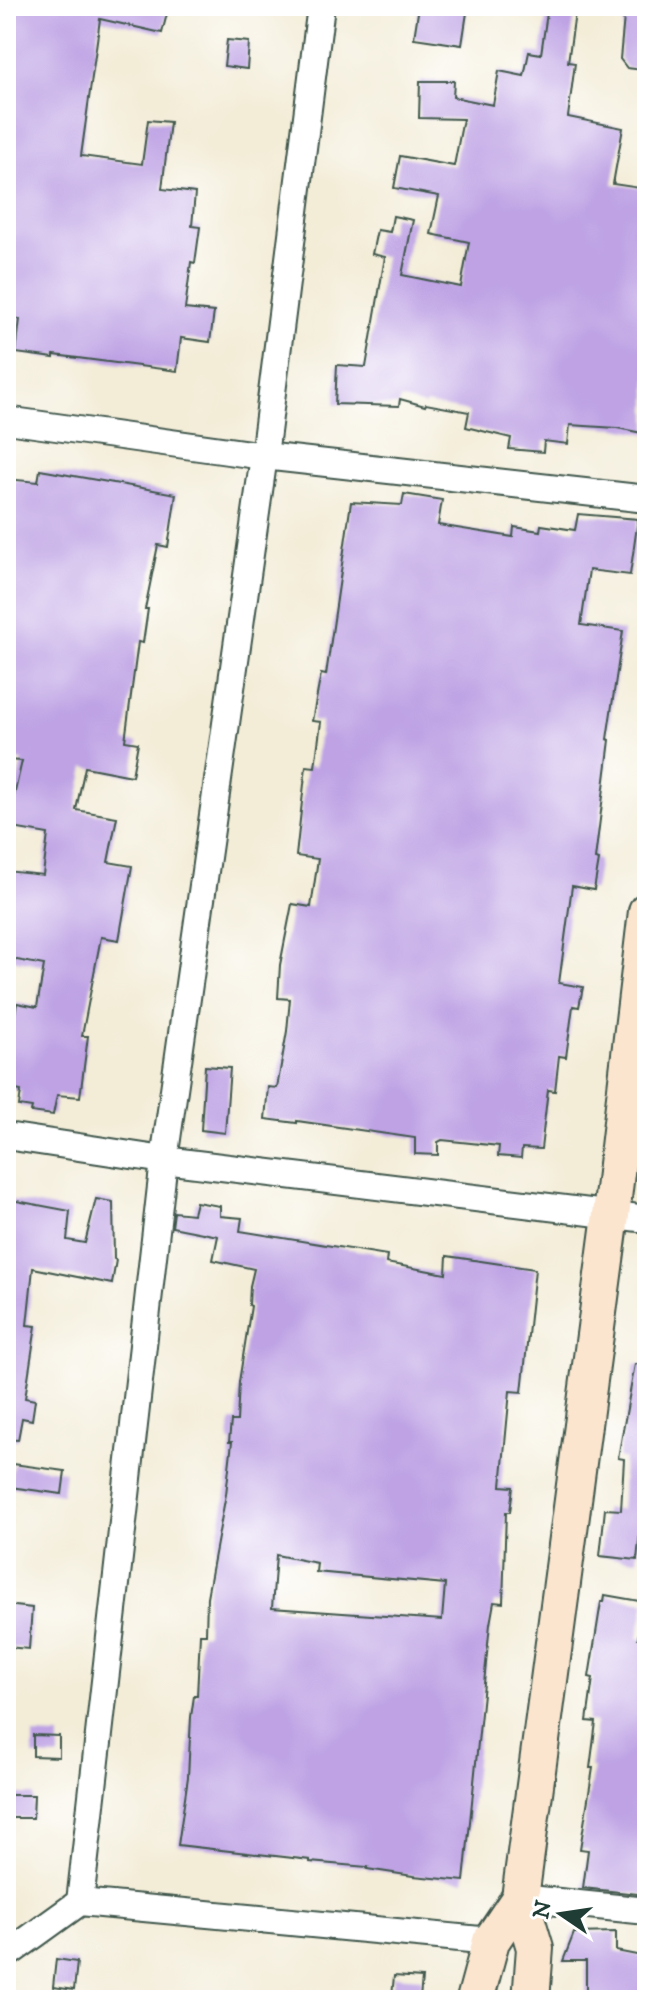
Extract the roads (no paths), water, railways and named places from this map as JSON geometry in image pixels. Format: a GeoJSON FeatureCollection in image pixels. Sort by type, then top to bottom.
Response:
{"type":"FeatureCollection","features":[{"type":"Feature","properties":{"kind":"main road"},"geometry":{"type":"LineString","coordinates":[[531,2000],[535,1948],[520,1898],[611,1215],[647,911]]}},
{"type":"Feature","properties":{"kind":"main road"},"geometry":{"type":"LineString","coordinates":[[475,2000],[491,1941],[520,1898]]}},
{"type":"Feature","properties":{"kind":"street"},"geometry":{"type":"LineString","coordinates":[[80,1902],[164,1160],[264,456],[321,6]]}},
{"type":"Feature","properties":{"kind":"street"},"geometry":{"type":"LineString","coordinates":[[6,420],[264,456],[647,499]]}},
{"type":"Feature","properties":{"kind":"street"},"geometry":{"type":"LineString","coordinates":[[6,1136],[164,1160],[647,1219]]}},
{"type":"Feature","properties":{"kind":"street"},"geometry":{"type":"LineString","coordinates":[[520,1898],[647,1911]]}},
{"type":"Feature","properties":{"kind":"street"},"geometry":{"type":"LineString","coordinates":[[6,1952],[12,1951],[80,1902],[491,1941]]}}]}
